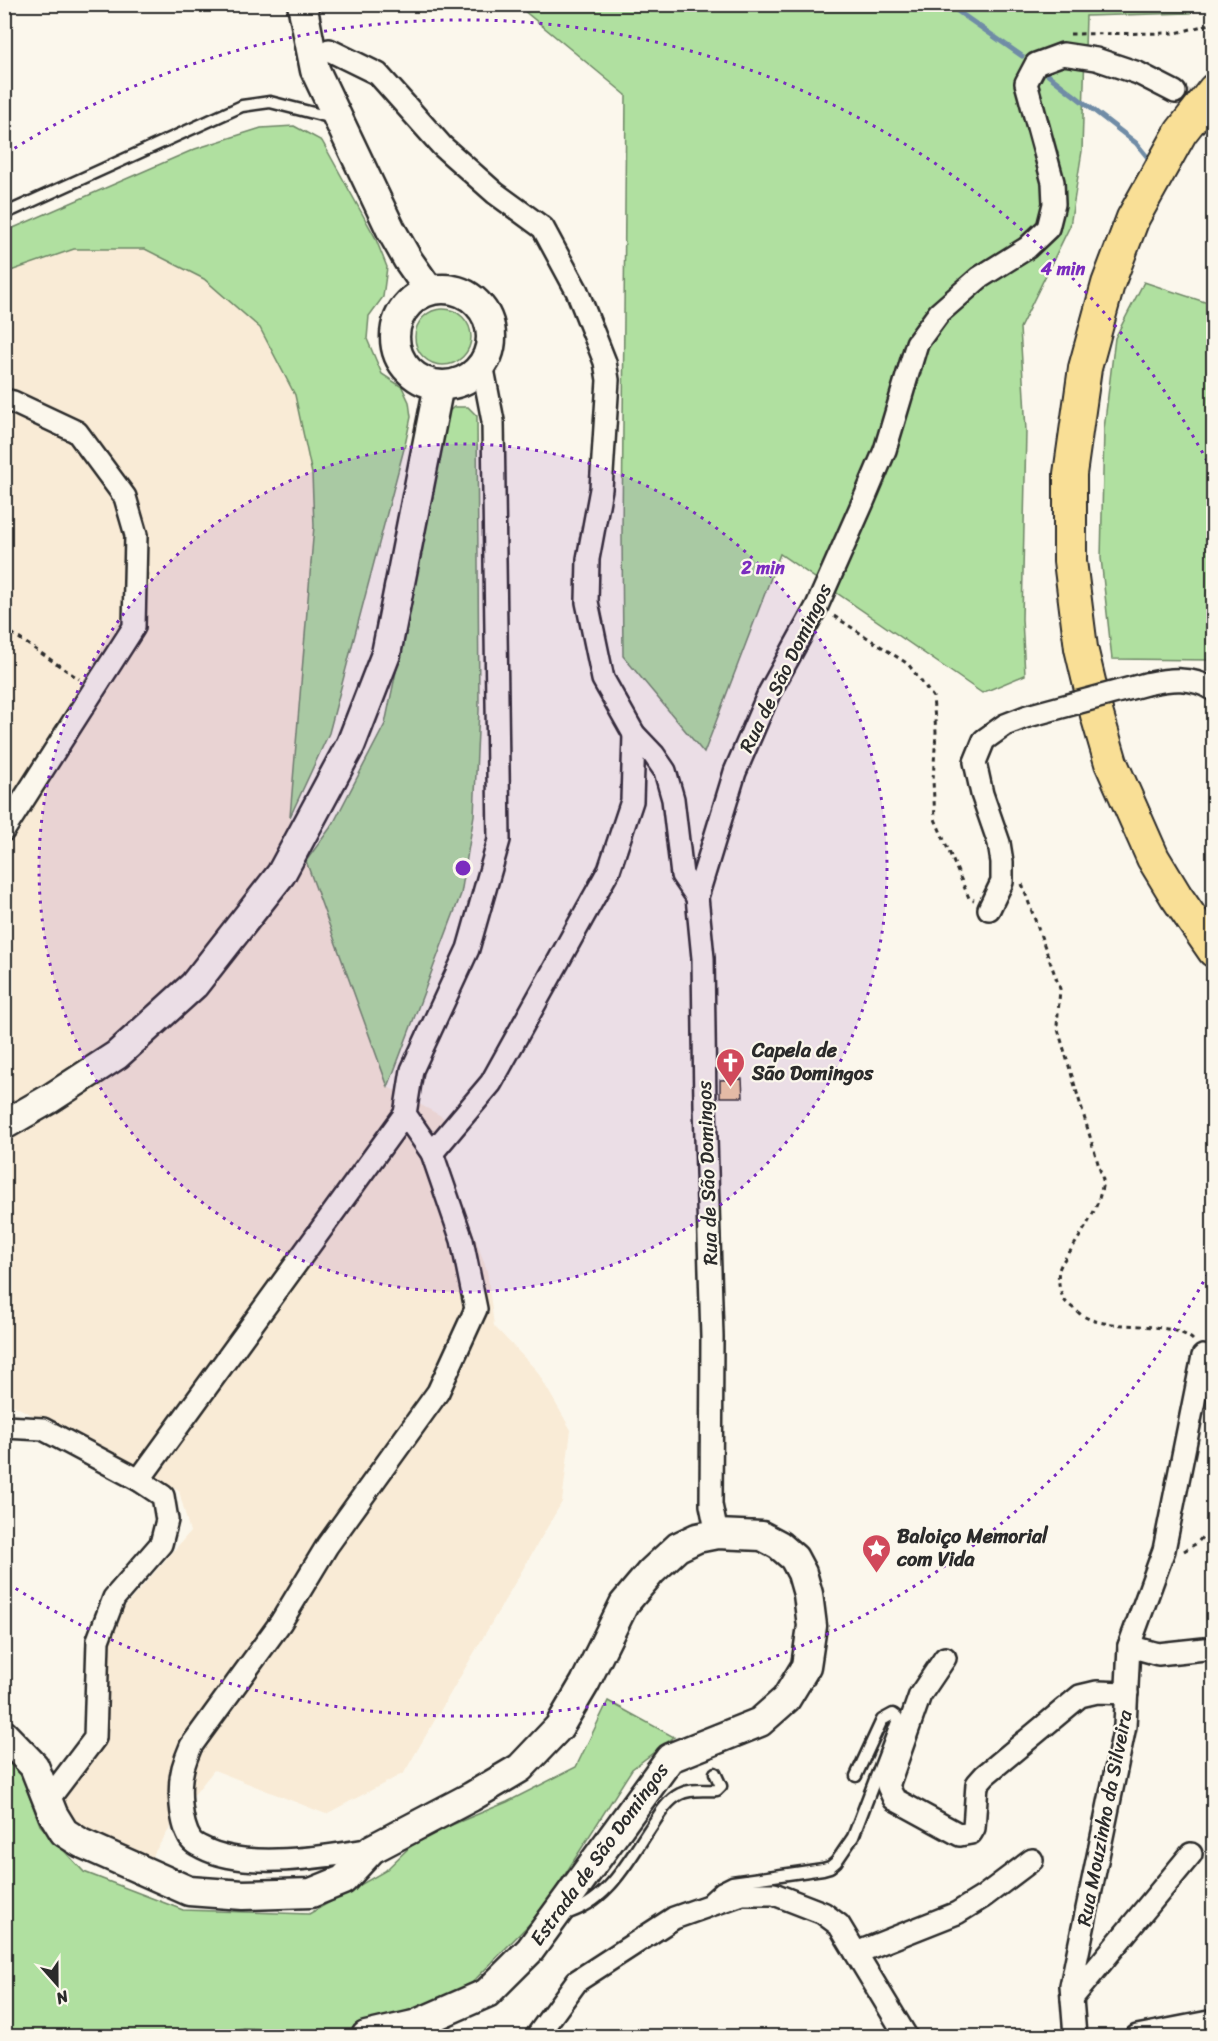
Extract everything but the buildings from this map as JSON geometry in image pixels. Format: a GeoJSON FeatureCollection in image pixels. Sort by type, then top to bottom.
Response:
{"type":"FeatureCollection","features":[{"type":"Feature","properties":{"kind":"main road"},"geometry":{"type":"LineString","coordinates":[[1214,90],[1181,132],[1133,218],[1108,284],[1085,368],[1073,451],[1070,474],[1070,561],[1081,648],[1111,763],[1153,858],[1214,951]]}},
{"type":"Feature","properties":{"kind":"street"},"geometry":{"type":"LineString","coordinates":[[302,4],[315,70],[395,237],[429,290]]}},
{"type":"Feature","properties":{"kind":"street"},"geometry":{"type":"LineString","coordinates":[[329,50],[378,74],[442,146],[495,193],[543,228],[578,291],[605,362],[608,380],[601,489],[588,559],[587,602],[603,679],[634,734],[654,755],[665,771],[673,799],[682,875],[697,897]]}},
{"type":"Feature","properties":{"kind":"street","name":"Rua de São Domingos"},"geometry":{"type":"LineString","coordinates":[[717,1534],[711,1505],[712,1337],[703,958],[697,897],[735,772],[769,693],[816,606],[885,450],[917,343],[939,314],[979,278],[1027,248],[1048,228],[1054,204],[1053,182],[1026,82],[1036,64],[1062,54],[1096,59],[1138,73],[1175,92]]}},
{"type":"Feature","properties":{"kind":"street"},"geometry":{"type":"LineString","coordinates":[[446,289],[463,292],[477,302],[487,316],[491,332],[490,349],[483,364],[468,378],[449,384],[440,385],[423,381],[409,371],[399,358],[395,342],[396,325],[403,310],[414,298],[429,290],[446,289]]}},
{"type":"Feature","properties":{"kind":"street"},"geometry":{"type":"LineString","coordinates":[[139,1480],[405,1114],[412,1070],[468,949],[499,840],[493,421],[483,364]]}},
{"type":"Feature","properties":{"kind":"street"},"geometry":{"type":"LineString","coordinates":[[4,1125],[117,1055],[194,985],[281,874],[351,744],[386,654],[440,385]]}},
{"type":"Feature","properties":{"kind":"street"},"geometry":{"type":"LineString","coordinates":[[4,400],[77,432],[125,496],[136,536],[134,627],[4,830]]}},
{"type":"Feature","properties":{"kind":"street"},"geometry":{"type":"LineString","coordinates":[[989,909],[1002,882],[1002,862],[999,843],[982,794],[975,762],[984,740],[1005,725],[1028,716],[1146,684],[1171,679],[1203,683],[1214,690]]}},
{"type":"Feature","properties":{"kind":"street"},"geometry":{"type":"LineString","coordinates":[[432,1153],[491,1083],[609,870],[632,801],[634,734]]}},
{"type":"Feature","properties":{"kind":"street"},"geometry":{"type":"LineString","coordinates":[[372,1849],[328,1856],[263,1860],[214,1854],[192,1842],[184,1826],[181,1811],[182,1770],[191,1746],[281,1622],[327,1546],[438,1392],[476,1309],[462,1240],[432,1153],[405,1114]]}},
{"type":"Feature","properties":{"kind":"street","name":"Rua Mouzinho da Silveira"},"geometry":{"type":"LineString","coordinates":[[1074,2037],[1071,1986],[1125,1726],[1129,1646],[1161,1561],[1203,1356]]}},
{"type":"Feature","properties":{"kind":"street"},"geometry":{"type":"LineString","coordinates":[[4,1427],[43,1429],[139,1480],[163,1496],[167,1521],[161,1544],[114,1598],[98,1640],[94,1738],[48,1800]]}},
{"type":"Feature","properties":{"kind":"street","name":"Estrada de São Domingos"},"geometry":{"type":"LineString","coordinates":[[4,1735],[34,1766],[53,1814],[64,1832],[72,1837],[189,1891],[243,1895],[311,1893],[343,1880],[372,1849],[471,1797],[520,1768],[559,1727],[585,1683],[624,1604],[651,1572],[678,1547],[697,1538],[717,1534],[762,1536],[779,1545],[794,1558],[802,1573],[810,1605],[812,1626],[806,1666],[786,1698],[760,1722],[670,1758],[530,1950],[487,1993],[419,2031],[366,2037]]}},
{"type":"Feature","properties":{"kind":"street"},"geometry":{"type":"LineString","coordinates":[[1129,1646],[1158,1654],[1214,1648]]}},
{"type":"Feature","properties":{"kind":"street"},"geometry":{"type":"LineString","coordinates":[[945,1658],[920,1695],[888,1786],[894,1799],[960,1835],[971,1833],[974,1828],[977,1785],[984,1775],[1080,1696],[1097,1692],[1127,1693]]}},
{"type":"Feature","properties":{"kind":"street"},"geometry":{"type":"LineString","coordinates":[[1072,1998],[1191,1854]]}},
{"type":"Feature","properties":{"kind":"street"},"geometry":{"type":"LineString","coordinates":[[856,1953],[957,1913],[983,1897],[1032,1860]]}},
{"type":"Feature","properties":{"kind":"street"},"geometry":{"type":"LineString","coordinates":[[537,2037],[577,1981],[674,1918],[742,1894],[774,1894],[822,1913],[839,1925],[906,2037]]}},
{"type":"Feature","properties":{"kind":"street"},"geometry":{"type":"LineString","coordinates":[[1137,2037],[1214,2021]]}},
{"type":"Feature","properties":{"kind":"lane"},"geometry":{"type":"LineString","coordinates":[[4,214],[242,106],[270,102],[339,119]]}},
{"type":"Feature","properties":{"kind":"lane"},"geometry":{"type":"LineString","coordinates":[[709,1906],[709,1898],[720,1888],[732,1882],[823,1869],[836,1862],[853,1837],[865,1806],[897,1722],[897,1717],[893,1714],[882,1720],[856,1776]]}},
{"type":"Feature","properties":{"kind":"lane"},"geometry":{"type":"LineString","coordinates":[[553,1918],[571,1913],[596,1899],[610,1887],[660,1813],[673,1798],[683,1792],[693,1790],[717,1790],[721,1786],[715,1773]]}},
{"type":"Feature","properties":{"kind":"path"},"geometry":{"type":"LineString","coordinates":[[1064,34],[1176,33],[1214,23]]}},
{"type":"Feature","properties":{"kind":"path"},"geometry":{"type":"LineString","coordinates":[[816,606],[860,631],[908,664],[933,697],[936,732],[933,780],[934,819],[969,898],[989,909]]}},
{"type":"Feature","properties":{"kind":"path"},"geometry":{"type":"LineString","coordinates":[[4,628],[95,690]]}},
{"type":"Feature","properties":{"kind":"path"},"geometry":{"type":"LineString","coordinates":[[1018,875],[1060,989],[1057,1026],[1103,1180],[1101,1196],[1092,1217],[1059,1270],[1059,1286],[1062,1294],[1065,1301],[1085,1318],[1113,1324],[1162,1329],[1187,1335],[1200,1346],[1203,1356]]}},
{"type":"Feature","properties":{"kind":"path"},"geometry":{"type":"LineString","coordinates":[[1161,1561],[1197,1543],[1214,1524]]}},
{"type":"Feature","properties":{"kind":"shaded area"},"geometry":{"type":"Polygon","coordinates":[[[74,249],[145,249],[204,279],[260,328],[295,395],[312,474],[314,526],[290,817],[388,1087],[443,1117],[448,1161],[487,1271],[494,1326],[537,1371],[571,1430],[562,1502],[404,1773],[326,1814],[214,1770],[181,1811],[149,1861],[91,1838],[67,1817],[57,1798],[103,1739],[105,1663],[114,1619],[190,1532],[179,1491],[5,1401],[5,273],[74,249]]]}},
{"type":"Feature","properties":{"kind":"green space"},"geometry":{"type":"Polygon","coordinates":[[[517,5],[1201,5],[1190,13],[1086,16],[1082,151],[1070,226],[1020,328],[1026,431],[1022,619],[1025,675],[982,693],[780,554],[704,753],[623,656],[626,95],[517,5]]]}},
{"type":"Feature","properties":{"kind":"green space"},"geometry":{"type":"Polygon","coordinates":[[[294,126],[322,141],[375,237],[387,267],[383,297],[369,316],[367,339],[382,374],[402,387],[409,402],[411,417],[329,733],[290,817],[314,526],[312,474],[295,395],[260,328],[204,279],[145,249],[74,249],[5,273],[4,232],[195,149],[261,128],[294,126]]]}},
{"type":"Feature","properties":{"kind":"green space"},"geometry":{"type":"Polygon","coordinates":[[[1144,282],[1208,303],[1213,330],[1213,660],[1112,659],[1101,558],[1104,429],[1115,338],[1144,282]]]}},
{"type":"Feature","properties":{"kind":"green space"},"geometry":{"type":"Polygon","coordinates":[[[438,309],[448,309],[463,317],[469,326],[471,337],[469,348],[463,357],[448,365],[438,365],[427,360],[420,353],[415,342],[415,332],[420,321],[427,314],[438,309]]]}},
{"type":"Feature","properties":{"kind":"green space"},"geometry":{"type":"Polygon","coordinates":[[[454,407],[468,407],[477,416],[479,710],[474,815],[461,894],[388,1087],[306,861],[333,824],[385,724],[432,501],[446,414],[454,407]]]}},
{"type":"Feature","properties":{"kind":"green space"},"geometry":{"type":"Polygon","coordinates":[[[608,1701],[674,1737],[632,1769],[541,1912],[466,1989],[350,2032],[243,2028],[212,2036],[5,2036],[4,1747],[13,1752],[40,1825],[84,1872],[183,1910],[309,1914],[385,1871],[418,1839],[507,1802],[576,1767],[608,1701]]]}},
{"type":"Feature","properties":{"kind":"waterway"},"geometry":{"type":"LineString","coordinates":[[460,4],[471,9],[502,4]]}},
{"type":"Feature","properties":{"kind":"waterway"},"geometry":{"type":"LineString","coordinates":[[944,4],[1022,56]]}},
{"type":"Feature","properties":{"kind":"waterway"},"geometry":{"type":"LineString","coordinates":[[1048,75],[1136,143],[1149,159]]}},
{"type":"Feature","properties":{"kind":"tunnel"},"geometry":{"type":"LineString","coordinates":[[1175,92],[1197,106],[1214,123]]}},
{"type":"Feature","properties":{"kind":"place","name":"Capela de São Domingos"},"geometry":{"type":"Point","coordinates":[731,1088]}},
{"type":"Feature","properties":{"kind":"place","name":"Baloiço Memorial com Vida"},"geometry":{"type":"Point","coordinates":[876,1574]}}]}
